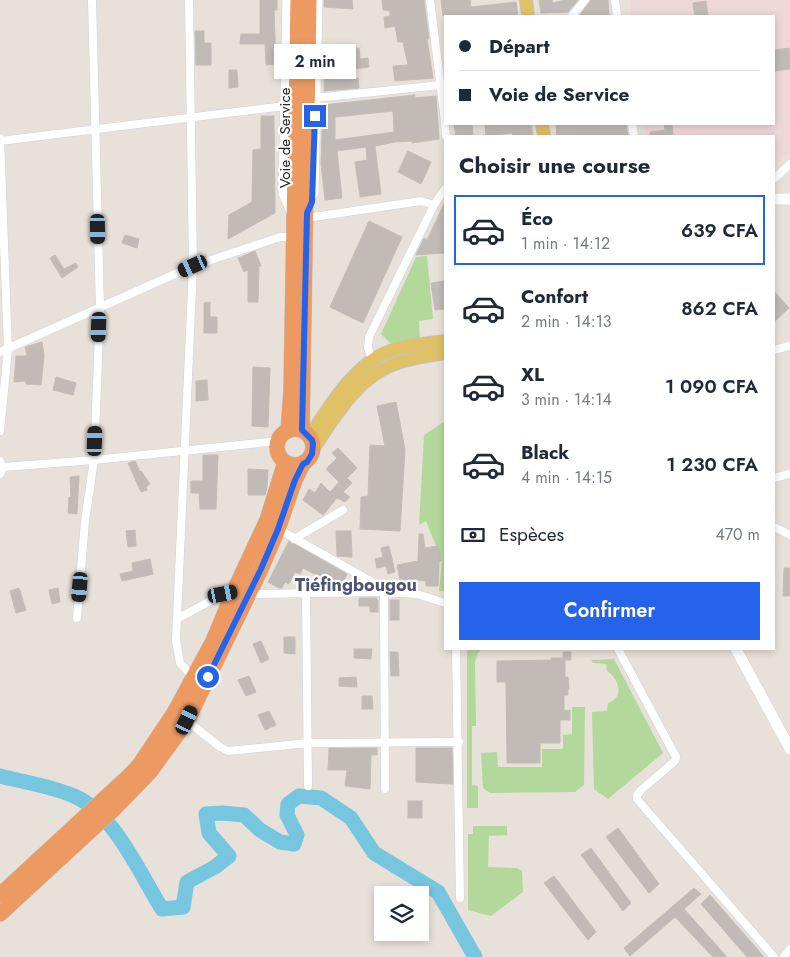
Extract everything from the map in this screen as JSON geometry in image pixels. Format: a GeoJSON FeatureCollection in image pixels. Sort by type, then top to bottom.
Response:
{"type":"FeatureCollection","features":[{"type":"Feature","properties":{"kind":"highway"},"geometry":{"type":"LineString","coordinates":[[0,914],[110,802],[150,772],[187,720],[249,594],[278,529],[295,480],[303,464],[310,458],[298,437],[291,391],[293,237],[302,215],[298,0]]}},
{"type":"Feature","properties":{"kind":"highway"},"geometry":{"type":"LineString","coordinates":[[298,437],[302,215],[309,0]]}},
{"type":"Feature","properties":{"kind":"highway"},"geometry":{"type":"LineString","coordinates":[[298,437],[278,450],[285,462],[294,465],[303,464]]}},
{"type":"Feature","properties":{"kind":"highway"},"geometry":{"type":"LineString","coordinates":[[110,802],[140,764],[174,713],[194,678],[213,641],[267,520],[285,462]]}},
{"type":"Feature","properties":{"kind":"highway"},"geometry":{"type":"LineString","coordinates":[[0,895],[89,822]]}},
{"type":"Feature","properties":{"kind":"main road","name":"Voie de Service"},"geometry":{"type":"LineString","coordinates":[[288,0],[284,193],[302,215],[312,202],[317,0]]}},
{"type":"Feature","properties":{"kind":"main road"},"geometry":{"type":"LineString","coordinates":[[526,0],[528,15]]}},
{"type":"Feature","properties":{"kind":"main road"},"geometry":{"type":"LineString","coordinates":[[775,198],[790,199]]}},
{"type":"Feature","properties":{"kind":"main road"},"geometry":{"type":"LineString","coordinates":[[298,437],[372,360],[396,350],[444,340]]}},
{"type":"Feature","properties":{"kind":"main road"},"geometry":{"type":"LineString","coordinates":[[298,437],[344,404],[364,382],[377,372],[393,364],[444,353]]}},
{"type":"Feature","properties":{"kind":"main road"},"geometry":{"type":"LineString","coordinates":[[737,650],[788,743]]}},
{"type":"Feature","properties":{"kind":"street"},"geometry":{"type":"LineString","coordinates":[[77,618],[85,521],[94,460],[100,308],[92,0]]}},
{"type":"Feature","properties":{"kind":"street"},"geometry":{"type":"LineString","coordinates":[[189,0],[193,266],[176,640],[180,663],[194,678]]}},
{"type":"Feature","properties":{"kind":"street"},"geometry":{"type":"LineString","coordinates":[[430,0],[444,114]]}},
{"type":"Feature","properties":{"kind":"street"},"geometry":{"type":"LineString","coordinates":[[573,15],[585,0]]}},
{"type":"Feature","properties":{"kind":"street"},"geometry":{"type":"LineString","coordinates":[[615,0],[618,15]]}},
{"type":"Feature","properties":{"kind":"street"},"geometry":{"type":"LineString","coordinates":[[315,98],[441,85]]}},
{"type":"Feature","properties":{"kind":"street"},"geometry":{"type":"LineString","coordinates":[[0,432],[4,351],[0,140],[285,106]]}},
{"type":"Feature","properties":{"kind":"street"},"geometry":{"type":"LineString","coordinates":[[775,178],[790,164]]}},
{"type":"Feature","properties":{"kind":"street"},"geometry":{"type":"LineString","coordinates":[[372,360],[368,348],[369,337],[434,205],[444,190]]}},
{"type":"Feature","properties":{"kind":"street"},"geometry":{"type":"LineString","coordinates":[[302,215],[421,201],[434,205]]}},
{"type":"Feature","properties":{"kind":"street"},"geometry":{"type":"LineString","coordinates":[[4,351],[193,266],[280,237],[293,237]]}},
{"type":"Feature","properties":{"kind":"street"},"geometry":{"type":"LineString","coordinates":[[775,350],[790,346]]}},
{"type":"Feature","properties":{"kind":"street"},"geometry":{"type":"LineString","coordinates":[[1,467],[94,460],[298,437]]}},
{"type":"Feature","properties":{"kind":"street"},"geometry":{"type":"LineString","coordinates":[[775,478],[790,474]]}},
{"type":"Feature","properties":{"kind":"street"},"geometry":{"type":"LineString","coordinates":[[294,539],[343,510]]}},
{"type":"Feature","properties":{"kind":"street"},"geometry":{"type":"LineString","coordinates":[[775,528],[790,535]]}},
{"type":"Feature","properties":{"kind":"street"},"geometry":{"type":"LineString","coordinates":[[278,529],[374,583],[384,592],[385,789]]}},
{"type":"Feature","properties":{"kind":"street"},"geometry":{"type":"LineString","coordinates":[[177,619],[223,594],[233,593],[384,592],[417,594],[444,603]]}},
{"type":"Feature","properties":{"kind":"street"},"geometry":{"type":"LineString","coordinates":[[306,594],[308,786]]}},
{"type":"Feature","properties":{"kind":"street"},"geometry":{"type":"LineString","coordinates":[[456,650],[460,898]]}},
{"type":"Feature","properties":{"kind":"street"},"geometry":{"type":"LineString","coordinates":[[619,650],[676,757],[674,761],[640,790],[637,799],[774,957]]}},
{"type":"Feature","properties":{"kind":"street"},"geometry":{"type":"LineString","coordinates":[[187,720],[220,747],[228,751],[308,743],[459,742]]}},
{"type":"Feature","properties":{"kind":"street"},"geometry":{"type":"LineString","coordinates":[[784,957],[790,949]]}},
{"type":"Feature","properties":{"kind":"shaded area"},"geometry":{"type":"Polygon","coordinates":[[[630,0],[790,0],[790,151],[775,165],[775,135],[646,135],[644,125],[775,125],[775,15],[631,15],[630,0]]]}},
{"type":"Feature","properties":{"kind":"green space"},"geometry":{"type":"Polygon","coordinates":[[[427,256],[433,319],[419,321],[420,342],[393,346],[381,334],[416,257],[427,256]]]}},
{"type":"Feature","properties":{"kind":"green space"},"geometry":{"type":"Polygon","coordinates":[[[444,422],[444,591],[439,591],[442,561],[426,521],[419,525],[424,435],[444,422]]]}},
{"type":"Feature","properties":{"kind":"green space"},"geometry":{"type":"Polygon","coordinates":[[[467,650],[481,650],[475,662],[476,726],[472,726],[472,785],[478,786],[478,808],[467,808],[467,650]]]}},
{"type":"Feature","properties":{"kind":"green space"},"geometry":{"type":"Polygon","coordinates":[[[614,659],[663,753],[608,799],[594,789],[592,712],[607,711],[608,703],[617,697],[618,688],[615,679],[607,671],[606,664],[593,663],[591,660],[614,659]]]}},
{"type":"Feature","properties":{"kind":"green space"},"geometry":{"type":"Polygon","coordinates":[[[572,707],[585,707],[584,785],[575,792],[490,793],[483,788],[481,753],[497,752],[498,767],[542,767],[542,749],[563,749],[563,735],[572,734],[572,707]]]}},
{"type":"Feature","properties":{"kind":"green space"},"geometry":{"type":"Polygon","coordinates":[[[473,826],[507,826],[507,835],[489,836],[488,867],[517,868],[522,871],[523,892],[491,916],[468,910],[468,834],[473,834],[473,826]]]}},
{"type":"Feature","properties":{"kind":"building"},"geometry":{"type":"Polygon","coordinates":[[[260,0],[277,0],[277,10],[274,10],[276,64],[266,65],[265,44],[240,44],[241,34],[260,34],[260,0]]]}},
{"type":"Feature","properties":{"kind":"building"},"geometry":{"type":"Polygon","coordinates":[[[324,0],[352,0],[353,9],[324,7],[324,0]]]}},
{"type":"Feature","properties":{"kind":"building"},"geometry":{"type":"Polygon","coordinates":[[[382,0],[424,0],[433,78],[395,81],[393,66],[408,65],[403,42],[398,42],[395,26],[385,28],[384,17],[390,16],[390,11],[383,10],[382,0]]]}},
{"type":"Feature","properties":{"kind":"building"},"geometry":{"type":"Polygon","coordinates":[[[441,0],[470,0],[471,7],[516,2],[518,15],[444,15],[441,0]]]}},
{"type":"Feature","properties":{"kind":"building"},"geometry":{"type":"Polygon","coordinates":[[[539,0],[552,0],[553,3],[565,0],[578,0],[568,12],[541,13],[539,0]]]}},
{"type":"Feature","properties":{"kind":"building"},"geometry":{"type":"Polygon","coordinates":[[[591,0],[608,0],[609,15],[580,15],[591,0]]]}},
{"type":"Feature","properties":{"kind":"building"},"geometry":{"type":"Polygon","coordinates":[[[706,1],[708,15],[695,15],[693,3],[706,1]]]}},
{"type":"Feature","properties":{"kind":"building"},"geometry":{"type":"Polygon","coordinates":[[[195,31],[204,31],[204,43],[211,43],[211,65],[196,65],[195,31]]]}},
{"type":"Feature","properties":{"kind":"building"},"geometry":{"type":"Polygon","coordinates":[[[359,48],[360,59],[368,58],[369,67],[353,69],[351,49],[359,48]]]}},
{"type":"Feature","properties":{"kind":"building"},"geometry":{"type":"Polygon","coordinates":[[[789,48],[790,69],[775,71],[775,50],[789,48]]]}},
{"type":"Feature","properties":{"kind":"building"},"geometry":{"type":"Polygon","coordinates":[[[325,55],[333,55],[333,68],[337,68],[337,80],[358,78],[359,88],[324,91],[325,55]]]}},
{"type":"Feature","properties":{"kind":"building"},"geometry":{"type":"Polygon","coordinates":[[[229,70],[237,70],[238,87],[229,88],[229,70]]]}},
{"type":"Feature","properties":{"kind":"building"},"geometry":{"type":"Polygon","coordinates":[[[415,95],[415,98],[436,96],[439,139],[412,143],[413,141],[395,142],[375,146],[381,194],[360,197],[355,162],[367,160],[366,147],[337,151],[342,198],[325,200],[321,164],[323,105],[415,95]],[[393,111],[335,117],[335,140],[394,132],[393,111]]]}},
{"type":"Feature","properties":{"kind":"building"},"geometry":{"type":"Polygon","coordinates":[[[261,116],[274,116],[275,213],[228,239],[229,215],[252,202],[253,150],[261,149],[261,116]]]}},
{"type":"Feature","properties":{"kind":"building"},"geometry":{"type":"Polygon","coordinates":[[[454,125],[472,125],[473,135],[456,135],[454,125]]]}},
{"type":"Feature","properties":{"kind":"building"},"geometry":{"type":"Polygon","coordinates":[[[485,125],[531,125],[533,135],[513,135],[512,133],[486,135],[485,125]]]}},
{"type":"Feature","properties":{"kind":"building"},"geometry":{"type":"Polygon","coordinates":[[[556,125],[626,125],[628,135],[557,135],[556,125]]]}},
{"type":"Feature","properties":{"kind":"building"},"geometry":{"type":"Polygon","coordinates":[[[664,125],[672,125],[673,135],[650,135],[650,132],[665,130],[664,125]]]}},
{"type":"Feature","properties":{"kind":"building"},"geometry":{"type":"Polygon","coordinates":[[[408,151],[431,162],[421,184],[398,172],[408,151]]]}},
{"type":"Feature","properties":{"kind":"building"},"geometry":{"type":"Polygon","coordinates":[[[444,204],[444,253],[416,255],[424,238],[427,240],[444,204]]]}},
{"type":"Feature","properties":{"kind":"building"},"geometry":{"type":"Polygon","coordinates":[[[369,221],[402,237],[363,323],[330,307],[369,221]]]}},
{"type":"Feature","properties":{"kind":"building"},"geometry":{"type":"Polygon","coordinates":[[[125,235],[139,239],[137,248],[122,243],[125,235]]]}},
{"type":"Feature","properties":{"kind":"building"},"geometry":{"type":"Polygon","coordinates":[[[255,251],[261,266],[259,266],[258,302],[248,302],[248,270],[244,272],[238,258],[255,251]]]}},
{"type":"Feature","properties":{"kind":"building"},"geometry":{"type":"Polygon","coordinates":[[[55,255],[64,269],[76,263],[78,267],[62,278],[50,258],[55,255]]]}},
{"type":"Feature","properties":{"kind":"building"},"geometry":{"type":"Polygon","coordinates":[[[444,281],[444,309],[435,310],[431,283],[444,281]]]}},
{"type":"Feature","properties":{"kind":"building"},"geometry":{"type":"Polygon","coordinates":[[[775,292],[789,308],[775,321],[775,292]]]}},
{"type":"Feature","properties":{"kind":"building"},"geometry":{"type":"Polygon","coordinates":[[[210,302],[210,317],[217,317],[217,333],[204,333],[204,303],[210,302]]]}},
{"type":"Feature","properties":{"kind":"building"},"geometry":{"type":"Polygon","coordinates":[[[42,342],[44,356],[41,385],[26,384],[26,381],[14,382],[16,356],[27,356],[25,347],[42,342]]]}},
{"type":"Feature","properties":{"kind":"building"},"geometry":{"type":"Polygon","coordinates":[[[253,367],[270,368],[268,427],[252,426],[253,367]]]}},
{"type":"Feature","properties":{"kind":"building"},"geometry":{"type":"Polygon","coordinates":[[[56,377],[76,383],[73,395],[53,390],[56,377]]]}},
{"type":"Feature","properties":{"kind":"building"},"geometry":{"type":"Polygon","coordinates":[[[207,380],[208,400],[196,401],[196,381],[207,380]]]}},
{"type":"Feature","properties":{"kind":"building"},"geometry":{"type":"Polygon","coordinates":[[[396,402],[405,450],[400,531],[360,529],[361,497],[368,496],[370,445],[385,446],[377,406],[396,402]]]}},
{"type":"Feature","properties":{"kind":"building"},"geometry":{"type":"Polygon","coordinates":[[[338,448],[357,468],[347,478],[352,483],[343,492],[350,497],[345,502],[337,498],[323,515],[303,500],[309,489],[315,493],[321,483],[330,492],[339,482],[326,469],[337,458],[332,453],[338,448]]]}},
{"type":"Feature","properties":{"kind":"building"},"geometry":{"type":"Polygon","coordinates":[[[203,455],[218,455],[216,509],[200,509],[199,493],[191,493],[191,481],[203,481],[203,455]]]}},
{"type":"Feature","properties":{"kind":"building"},"geometry":{"type":"Polygon","coordinates":[[[135,461],[140,472],[150,484],[146,487],[147,490],[141,492],[128,463],[135,461]]]}},
{"type":"Feature","properties":{"kind":"building"},"geometry":{"type":"Polygon","coordinates":[[[248,469],[268,470],[265,495],[248,495],[248,469]]]}},
{"type":"Feature","properties":{"kind":"building"},"geometry":{"type":"Polygon","coordinates":[[[79,476],[77,514],[68,513],[69,497],[71,498],[70,477],[79,476]]]}},
{"type":"Feature","properties":{"kind":"building"},"geometry":{"type":"Polygon","coordinates":[[[135,530],[136,546],[128,547],[126,531],[135,530]]]}},
{"type":"Feature","properties":{"kind":"building"},"geometry":{"type":"Polygon","coordinates":[[[336,531],[351,531],[352,557],[337,556],[336,531]]]}},
{"type":"Feature","properties":{"kind":"building"},"geometry":{"type":"Polygon","coordinates":[[[419,534],[423,534],[425,548],[438,546],[441,561],[439,561],[438,586],[426,586],[426,581],[409,579],[410,583],[401,585],[397,565],[418,561],[419,534]]]}},
{"type":"Feature","properties":{"kind":"building"},"geometry":{"type":"Polygon","coordinates":[[[289,541],[347,574],[340,587],[329,585],[330,582],[303,568],[300,574],[295,572],[289,584],[285,582],[282,588],[268,582],[289,541]]]}},
{"type":"Feature","properties":{"kind":"building"},"geometry":{"type":"Polygon","coordinates":[[[389,546],[395,572],[388,574],[386,566],[377,568],[375,559],[383,557],[381,548],[389,546]]]}},
{"type":"Feature","properties":{"kind":"building"},"geometry":{"type":"Polygon","coordinates":[[[150,559],[153,574],[122,581],[120,574],[133,571],[132,563],[150,559]]]}},
{"type":"Feature","properties":{"kind":"building"},"geometry":{"type":"Polygon","coordinates":[[[784,568],[790,568],[790,596],[783,596],[784,568]]]}},
{"type":"Feature","properties":{"kind":"building"},"geometry":{"type":"Polygon","coordinates":[[[19,588],[26,610],[16,613],[10,591],[19,588]]]}},
{"type":"Feature","properties":{"kind":"building"},"geometry":{"type":"Polygon","coordinates":[[[58,588],[60,602],[52,604],[49,590],[58,588]]]}},
{"type":"Feature","properties":{"kind":"building"},"geometry":{"type":"Polygon","coordinates":[[[359,598],[377,598],[378,612],[370,612],[370,606],[359,606],[359,598]]]}},
{"type":"Feature","properties":{"kind":"building"},"geometry":{"type":"Polygon","coordinates":[[[390,600],[399,600],[399,620],[390,620],[390,600]]]}},
{"type":"Feature","properties":{"kind":"building"},"geometry":{"type":"Polygon","coordinates":[[[284,637],[295,637],[295,654],[284,653],[284,637]]]}},
{"type":"Feature","properties":{"kind":"building"},"geometry":{"type":"Polygon","coordinates":[[[261,641],[269,659],[261,663],[253,644],[261,641]]]}},
{"type":"Feature","properties":{"kind":"building"},"geometry":{"type":"Polygon","coordinates":[[[354,649],[372,649],[371,659],[354,658],[354,649]]]}},
{"type":"Feature","properties":{"kind":"building"},"geometry":{"type":"Polygon","coordinates":[[[390,652],[398,652],[399,676],[391,676],[390,652]]]}},
{"type":"Feature","properties":{"kind":"building"},"geometry":{"type":"Polygon","coordinates":[[[563,652],[571,652],[571,660],[565,660],[565,677],[568,677],[569,689],[568,695],[564,695],[564,711],[570,710],[570,720],[560,720],[560,743],[540,743],[540,763],[507,763],[506,682],[497,682],[497,661],[551,660],[551,658],[563,658],[563,652]]]}},
{"type":"Feature","properties":{"kind":"building"},"geometry":{"type":"Polygon","coordinates":[[[249,676],[256,692],[246,696],[238,680],[249,676]]]}},
{"type":"Feature","properties":{"kind":"building"},"geometry":{"type":"Polygon","coordinates":[[[356,677],[357,687],[339,686],[339,678],[356,677]]]}},
{"type":"Feature","properties":{"kind":"building"},"geometry":{"type":"Polygon","coordinates":[[[362,696],[372,696],[373,709],[362,709],[362,696]]]}},
{"type":"Feature","properties":{"kind":"building"},"geometry":{"type":"Polygon","coordinates":[[[269,711],[276,725],[265,730],[258,715],[269,711]]]}},
{"type":"Feature","properties":{"kind":"building"},"geometry":{"type":"Polygon","coordinates":[[[329,748],[377,748],[377,755],[371,755],[370,789],[345,786],[347,770],[328,770],[329,748]]]}},
{"type":"Feature","properties":{"kind":"building"},"geometry":{"type":"Polygon","coordinates":[[[416,748],[452,748],[453,784],[416,782],[416,748]]]}},
{"type":"Feature","properties":{"kind":"building"},"geometry":{"type":"Polygon","coordinates":[[[408,801],[422,801],[422,818],[408,818],[408,801]]]}},
{"type":"Feature","properties":{"kind":"building"},"geometry":{"type":"Polygon","coordinates":[[[618,828],[659,884],[649,893],[606,837],[618,828]]]}},
{"type":"Feature","properties":{"kind":"building"},"geometry":{"type":"Polygon","coordinates":[[[591,848],[631,903],[623,911],[581,855],[591,848]]]}},
{"type":"Feature","properties":{"kind":"building"},"geometry":{"type":"Polygon","coordinates":[[[554,876],[596,932],[588,940],[544,883],[554,876]]]}},
{"type":"Feature","properties":{"kind":"building"},"geometry":{"type":"Polygon","coordinates":[[[694,888],[701,894],[684,909],[727,957],[713,957],[675,917],[630,956],[624,948],[694,888]]]}},
{"type":"Feature","properties":{"kind":"building"},"geometry":{"type":"Polygon","coordinates":[[[710,895],[764,957],[747,957],[701,904],[710,895]]]}},
{"type":"Feature","properties":{"kind":"waterway"},"geometry":{"type":"LineString","coordinates":[[0,776],[56,789],[88,804],[114,830],[162,909],[183,907],[187,882],[215,867],[229,856],[209,833],[206,814],[244,815],[260,830],[280,842],[294,844],[297,835],[287,815],[288,804],[299,796],[321,798],[351,818],[374,853],[438,892],[475,957]]}},
{"type":"Feature","properties":{"kind":"district","name":"Tiéfingbougou"},"geometry":{"type":"Point","coordinates":[356,585]}},
{"type":"Feature","properties":{"kind":"route"},"geometry":{"type":"LineString","coordinates":[[208,677],[261,569],[278,529],[295,480],[303,464],[310,458],[314,449],[310,436],[302,430],[307,213],[312,202],[315,116]]}}]}
